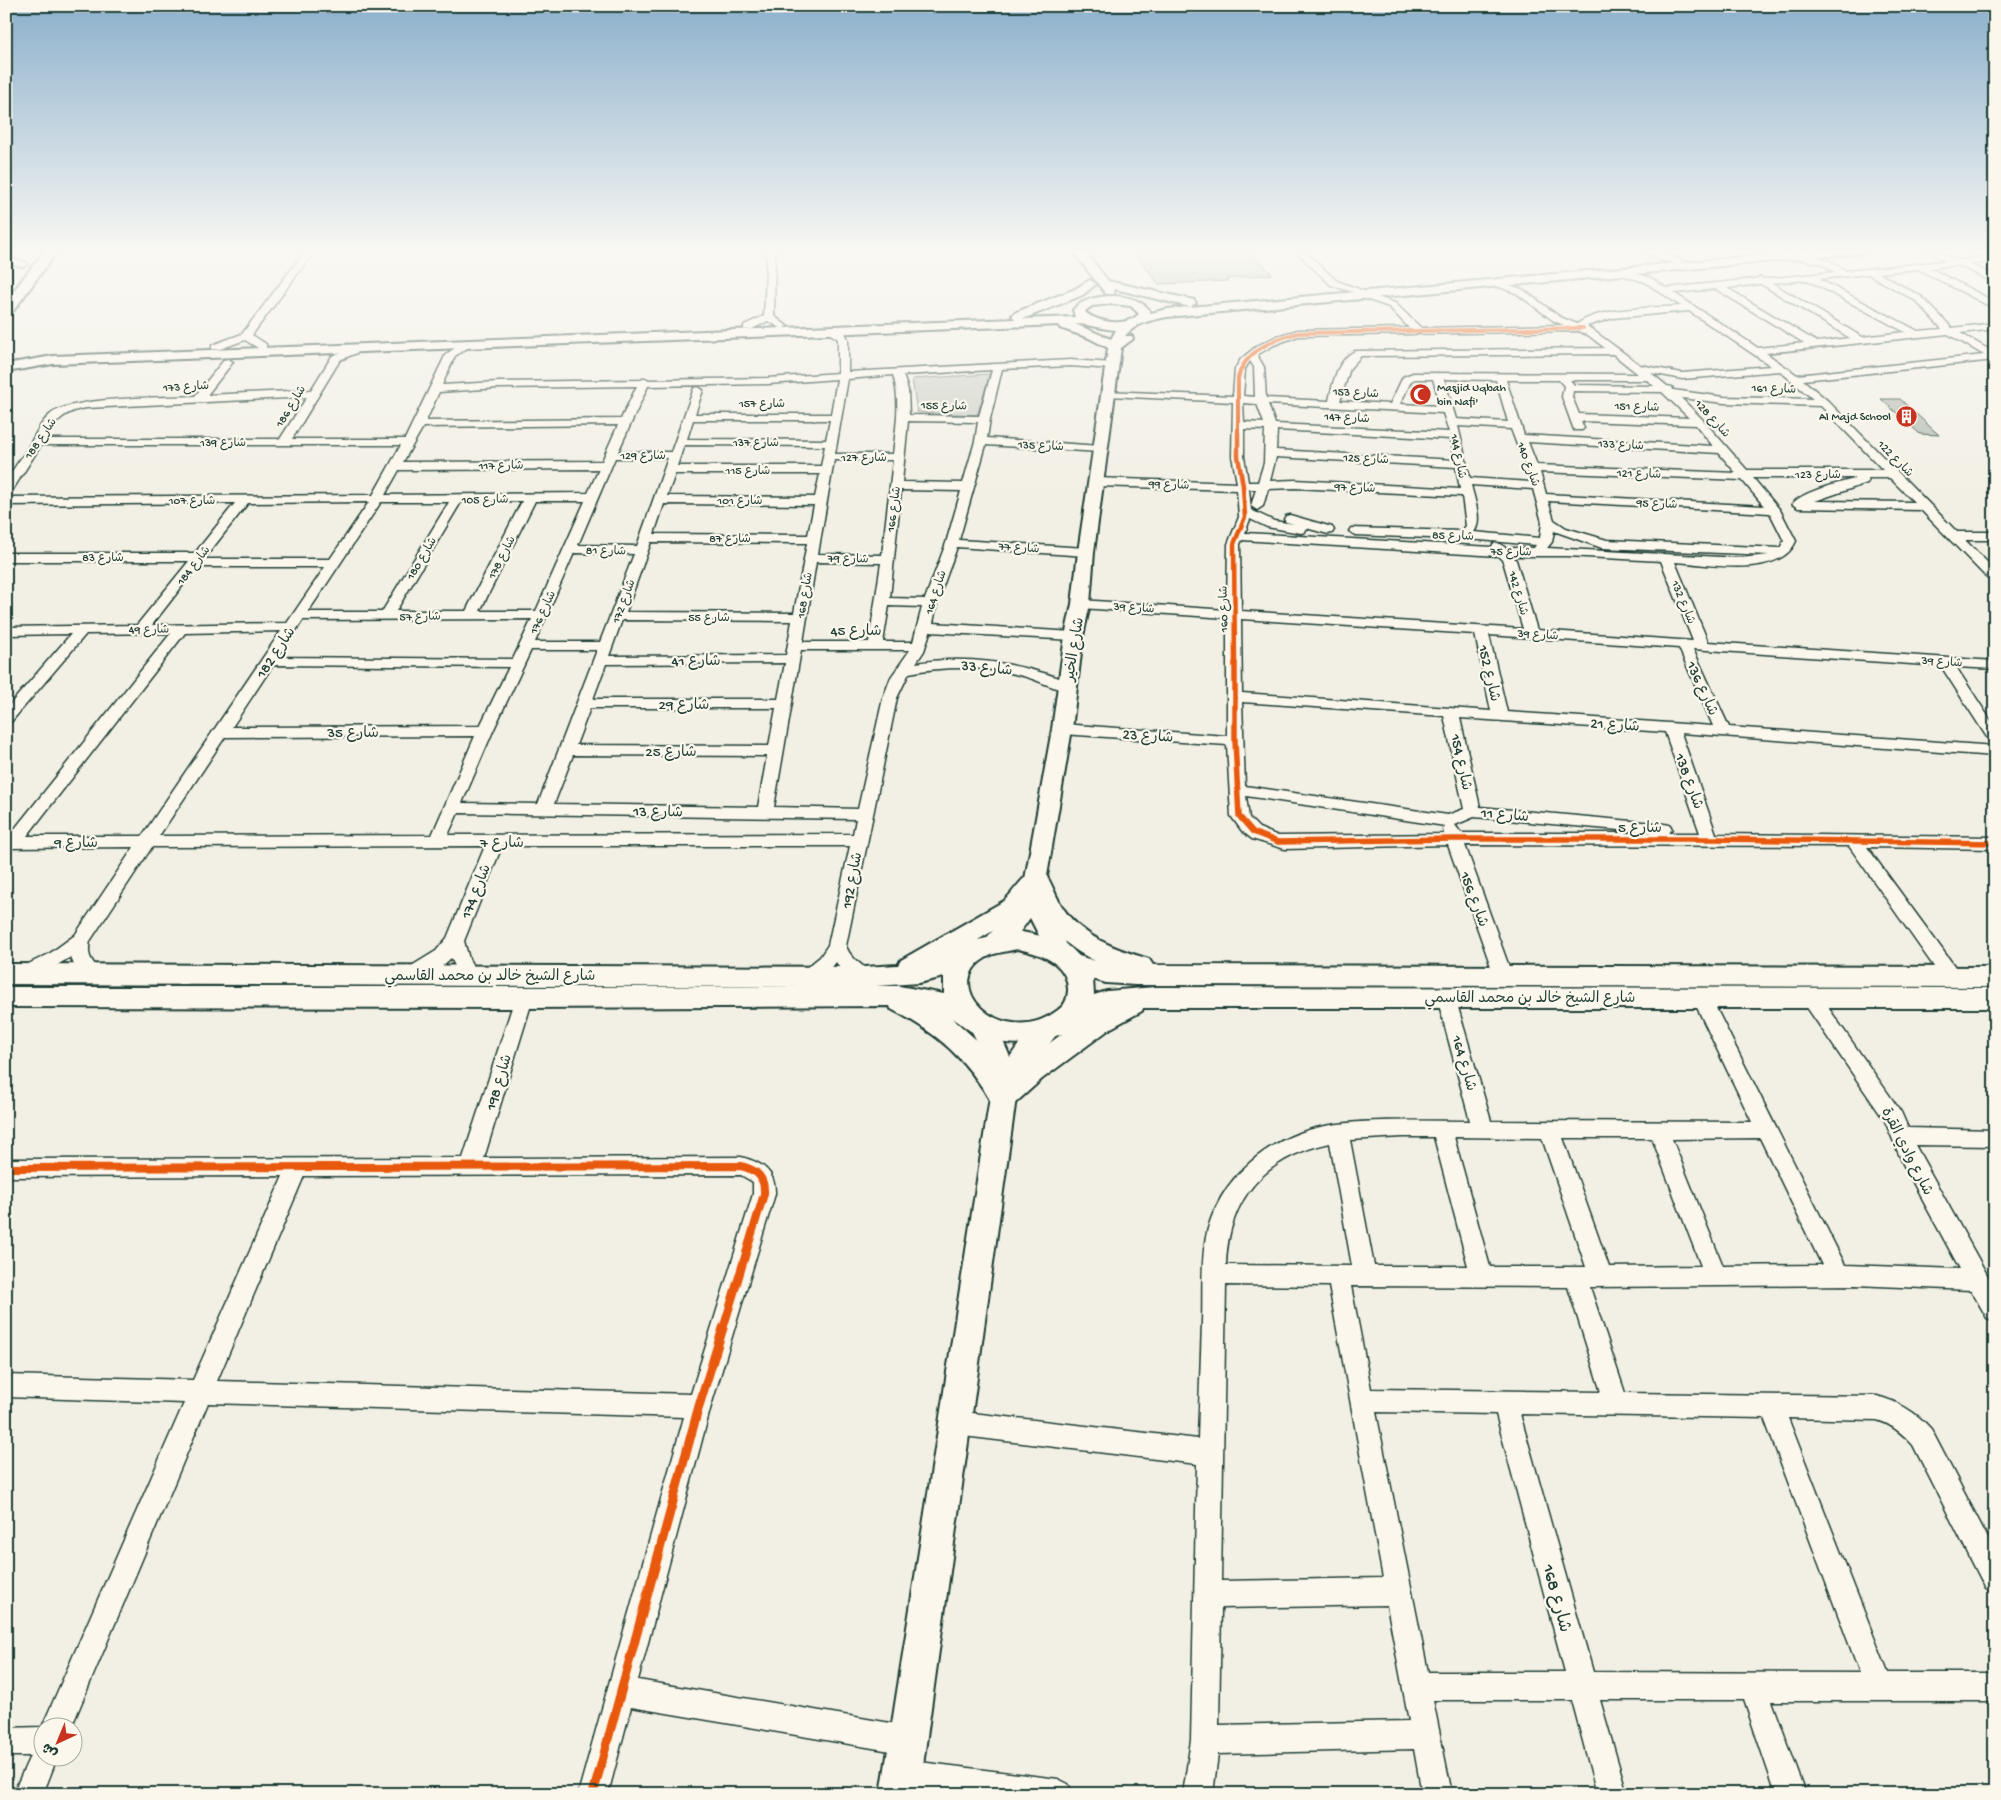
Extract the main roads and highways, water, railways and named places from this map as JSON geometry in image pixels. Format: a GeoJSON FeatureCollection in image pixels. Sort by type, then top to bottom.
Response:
{"type":"FeatureCollection","features":[{"type":"Feature","properties":{"kind":"main road"},"geometry":{"type":"LineString","coordinates":[[1036,879],[1056,917],[1080,940],[1122,961],[1160,986],[1113,1013],[1032,1071],[1003,1097],[981,1061],[955,1034],[879,983],[930,957],[1002,914],[1022,899],[1036,879]]}},
{"type":"Feature","properties":{"kind":"main road"},"geometry":{"type":"LineString","coordinates":[[1005,941],[1029,941],[1065,957],[1080,976],[1082,994],[1079,1003],[1059,1022],[1020,1034],[996,1031],[973,1018],[960,1004],[955,986],[960,968],[982,950],[1005,941]]}},
{"type":"Feature","properties":{"kind":"main road","name":"شارع الشيخ خالد بن محمد القاسمي"},"geometry":{"type":"LineString","coordinates":[[6,997],[524,998],[879,983],[939,970],[982,950]]}},
{"type":"Feature","properties":{"kind":"main road","name":"شارع الشيخ خالد بن محمد القاسمي"},"geometry":{"type":"LineString","coordinates":[[1065,957],[1095,970],[1120,974],[1160,986],[1446,997],[1995,998]]}},
{"type":"Feature","properties":{"kind":"main road","name":"شارع الشيخ خالد بن محمد القاسمي"},"geometry":{"type":"LineString","coordinates":[[15,974],[808,976],[879,983],[924,998],[973,1018]]}},
{"type":"Feature","properties":{"kind":"main road","name":"شارع الشيخ خالد بن محمد القاسمي"},"geometry":{"type":"LineString","coordinates":[[1059,1022],[1106,1000],[1160,986],[1503,975],[1995,976]]}},
{"type":"Feature","properties":{"kind":"place","name":"Masjid Uqbah bin Nafi'"},"geometry":{"type":"Point","coordinates":[1421,394]}},
{"type":"Feature","properties":{"kind":"place","name":"Al Majd School"},"geometry":{"type":"Point","coordinates":[1907,416]}}]}
